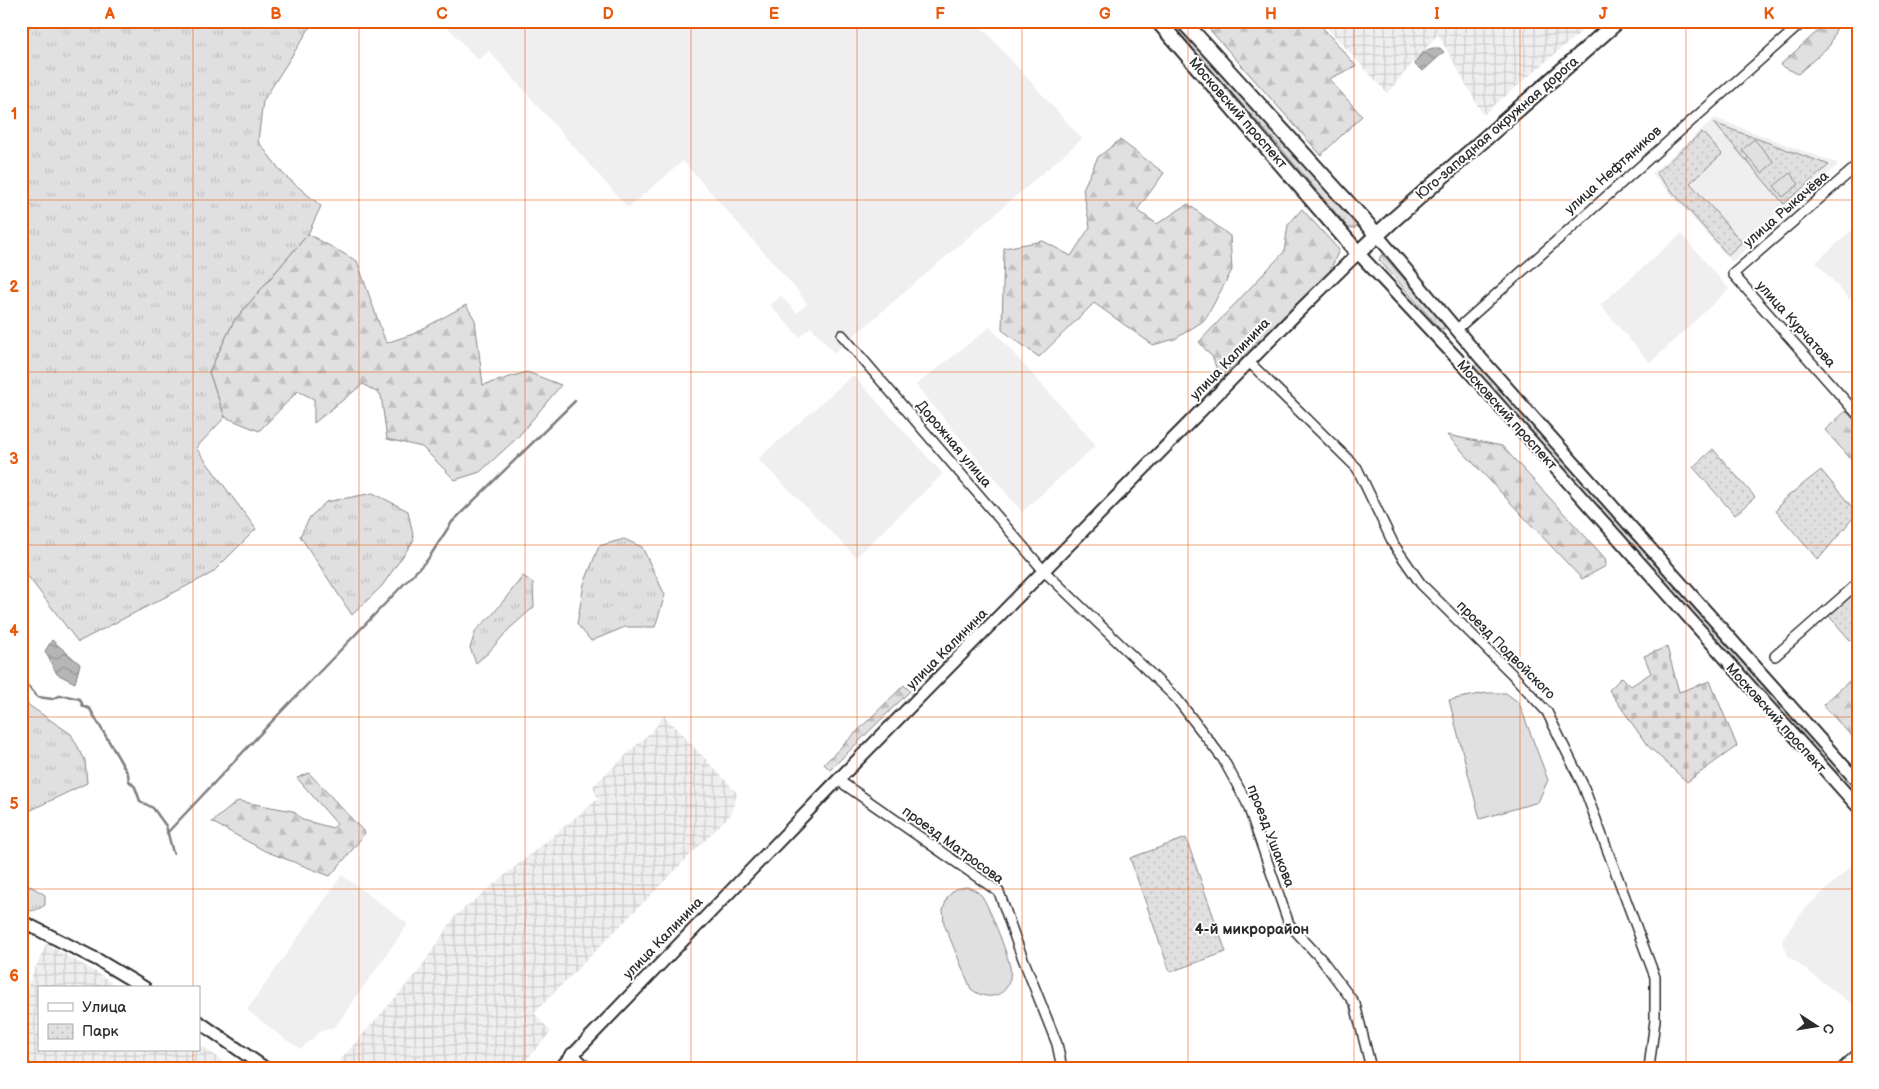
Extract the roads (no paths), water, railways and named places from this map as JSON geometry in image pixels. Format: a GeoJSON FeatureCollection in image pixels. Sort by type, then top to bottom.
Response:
{"type":"FeatureCollection","features":[{"type":"Feature","properties":{"kind":"highway","name":"Московский проспект"},"geometry":{"type":"LineString","coordinates":[[1158,21],[1358,253]]}},
{"type":"Feature","properties":{"kind":"highway","name":"Московский проспект"},"geometry":{"type":"LineString","coordinates":[[1184,21],[1377,235]]}},
{"type":"Feature","properties":{"kind":"highway","name":"Юго-западная окружная дорога"},"geometry":{"type":"LineString","coordinates":[[1358,253],[1618,21]]}},
{"type":"Feature","properties":{"kind":"main road","name":"Московский проспект"},"geometry":{"type":"LineString","coordinates":[[1377,235],[1456,330],[1858,782]]}},
{"type":"Feature","properties":{"kind":"main road","name":"Московский проспект"},"geometry":{"type":"LineString","coordinates":[[1358,253],[1465,367],[1858,807]]}},
{"type":"Feature","properties":{"kind":"main road","name":"улица Калинина"},"geometry":{"type":"LineString","coordinates":[[560,1068],[838,780],[1358,253]]}},
{"type":"Feature","properties":{"kind":"main road","name":"улица Нефтяников"},"geometry":{"type":"LineString","coordinates":[[1442,342],[1456,330]]}},
{"type":"Feature","properties":{"kind":"main road"},"geometry":{"type":"LineString","coordinates":[[1465,367],[1478,355]]}},
{"type":"Feature","properties":{"kind":"main road"},"geometry":{"type":"LineString","coordinates":[[21,921],[98,960],[142,986]]}},
{"type":"Feature","properties":{"kind":"main road"},"geometry":{"type":"LineString","coordinates":[[200,1023],[265,1068]]}},
{"type":"Feature","properties":{"kind":"main road"},"geometry":{"type":"LineString","coordinates":[[572,1054],[586,1068]]}},
{"type":"Feature","properties":{"kind":"street","name":"улица Нефтяников"},"geometry":{"type":"LineString","coordinates":[[1456,330],[1804,21]]}},
{"type":"Feature","properties":{"kind":"street","name":"улица Рыкачёва"},"geometry":{"type":"LineString","coordinates":[[1733,274],[1858,165]]}},
{"type":"Feature","properties":{"kind":"street","name":"улица Курчатова"},"geometry":{"type":"LineString","coordinates":[[1733,274],[1858,414]]}},
{"type":"Feature","properties":{"kind":"street","name":"Дорожная улица"},"geometry":{"type":"LineString","coordinates":[[842,335],[1044,571]]}},
{"type":"Feature","properties":{"kind":"street","name":"проезд Подвойского"},"geometry":{"type":"LineString","coordinates":[[1249,362],[1357,468],[1394,545],[1421,584],[1511,673],[1547,712],[1583,785],[1656,978],[1655,1020],[1649,1068]]}},
{"type":"Feature","properties":{"kind":"street","name":"проезд Ушакова"},"geometry":{"type":"LineString","coordinates":[[1044,571],[1177,699],[1223,759],[1247,803],[1289,924],[1322,960],[1355,1004],[1371,1068]]}},
{"type":"Feature","properties":{"kind":"street"},"geometry":{"type":"LineString","coordinates":[[1775,656],[1858,583]]}},
{"type":"Feature","properties":{"kind":"street","name":"проезд Матросова"},"geometry":{"type":"LineString","coordinates":[[838,780],[998,892],[1057,1044],[1062,1068]]}},
{"type":"Feature","properties":{"kind":"street"},"geometry":{"type":"LineString","coordinates":[[1842,1068],[1858,1053]]}},
{"type":"Feature","properties":{"kind":"water"},"geometry":{"type":"Polygon","coordinates":[[[1433,48],[1440,48],[1444,52],[1423,71],[1415,65],[1417,59],[1421,54],[1433,48]]]}},
{"type":"Feature","properties":{"kind":"water"},"geometry":{"type":"Polygon","coordinates":[[[52,640],[80,664],[75,683],[57,674],[45,651],[52,640]]]}},
{"type":"Feature","properties":{"kind":"waterway"},"geometry":{"type":"LineString","coordinates":[[167,833],[428,559],[452,522],[575,401]]}},
{"type":"Feature","properties":{"kind":"waterway"},"geometry":{"type":"LineString","coordinates":[[21,682],[28,686],[38,697],[52,699],[66,696],[80,699],[83,706],[90,709],[128,774],[129,781],[135,787],[140,801],[153,808],[166,826],[173,853]]}},
{"type":"Feature","properties":{"kind":"district","name":"4-й микрорайон"},"geometry":{"type":"Point","coordinates":[1252,929]}}]}
